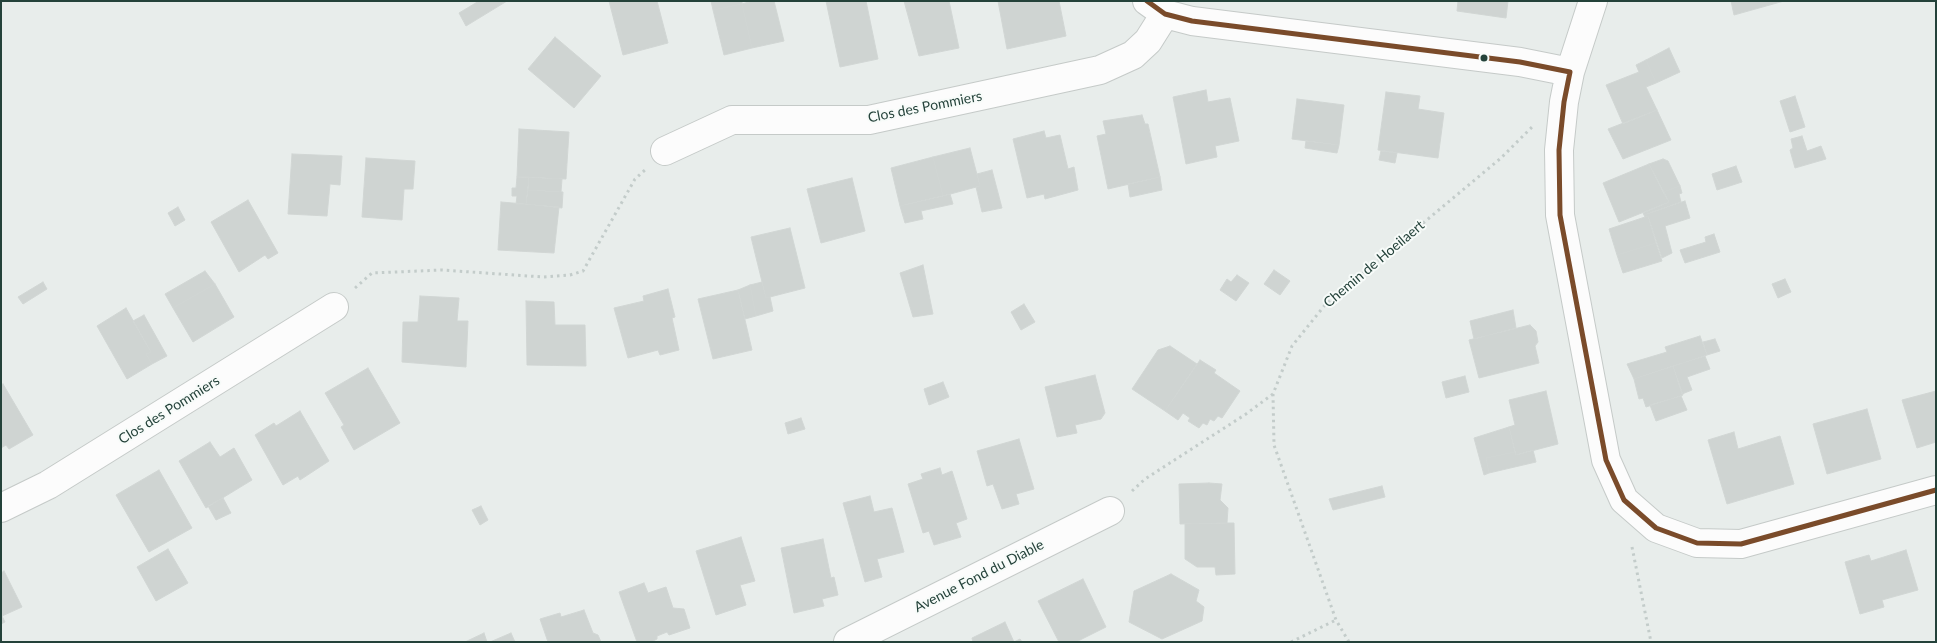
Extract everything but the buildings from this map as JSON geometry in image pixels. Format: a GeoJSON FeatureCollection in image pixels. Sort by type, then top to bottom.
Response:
{"type":"FeatureCollection","features":[{"type":"Feature","properties":{"kind":"street"},"geometry":{"type":"LineString","coordinates":[[1593,1],[1570,72],[1564,102],[1560,150],[1560,215],[1606,460],[1624,500],[1656,528],[1697,543],[1741,544],[1936,490]]}},
{"type":"Feature","properties":{"kind":"street"},"geometry":{"type":"LineString","coordinates":[[1156,8],[1192,22],[1520,62],[1570,72]]}},
{"type":"Feature","properties":{"kind":"street","name":"Clos des Pommiers"},"geometry":{"type":"LineString","coordinates":[[665,151],[732,120],[869,120],[1100,70],[1133,55],[1148,41],[1156,8]]}},
{"type":"Feature","properties":{"kind":"street","name":"Clos des Pommiers"},"geometry":{"type":"LineString","coordinates":[[1,508],[48,485],[334,306]]}},
{"type":"Feature","properties":{"kind":"street","name":"Avenue Fond du Diable"},"geometry":{"type":"LineString","coordinates":[[848,642],[1110,511]]}},
{"type":"Feature","properties":{"kind":"path","name":"Chemin de Hoeilaert"},"geometry":{"type":"LineString","coordinates":[[1348,642],[1336,620],[1274,445],[1273,394],[1292,346],[1325,305],[1501,158],[1546,113],[1564,102]]}},
{"type":"Feature","properties":{"kind":"path"},"geometry":{"type":"LineString","coordinates":[[334,306],[372,273],[442,270],[543,277],[570,275],[583,271],[635,179],[665,151]]}},
{"type":"Feature","properties":{"kind":"path"},"geometry":{"type":"LineString","coordinates":[[1110,511],[1145,480],[1246,414],[1273,394]]}},
{"type":"Feature","properties":{"kind":"path"},"geometry":{"type":"LineString","coordinates":[[1636,511],[1629,530],[1652,642]]}},
{"type":"Feature","properties":{"kind":"path"},"geometry":{"type":"LineString","coordinates":[[1291,642],[1336,620]]}},
{"type":"Feature","properties":{"kind":"transit line"},"geometry":{"type":"LineString","coordinates":[[1147,1],[1165,14],[1192,21],[1520,62],[1570,72],[1564,102],[1559,150],[1560,215],[1606,460],[1624,500],[1656,528],[1697,543],[1741,544],[1936,490]]}}]}
